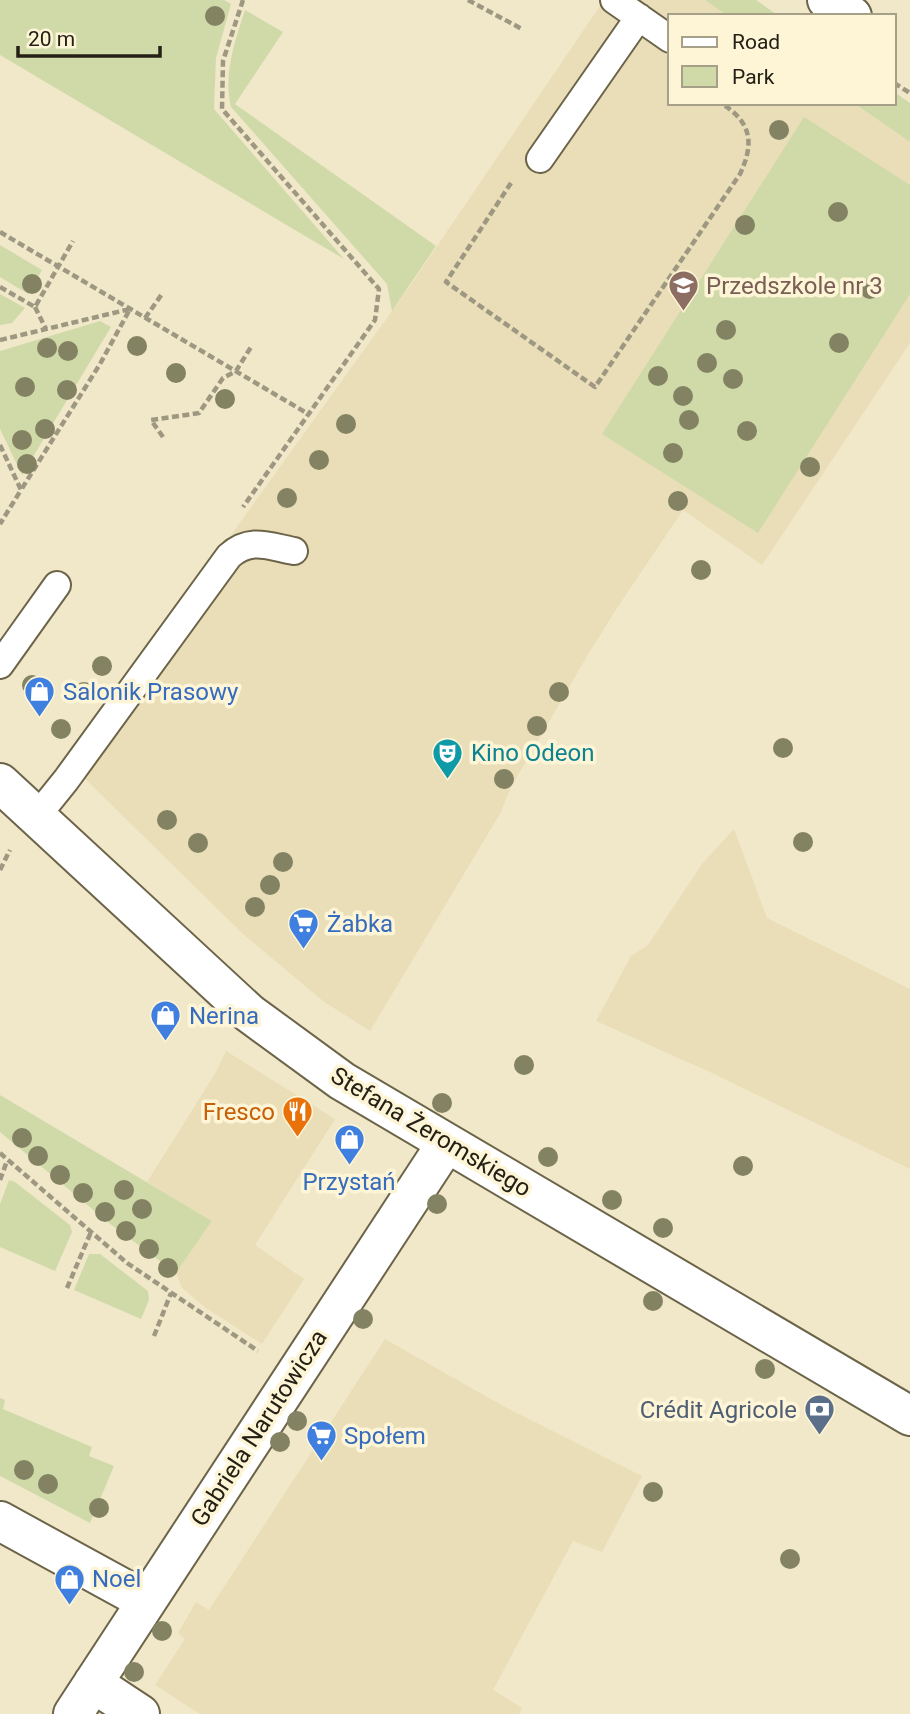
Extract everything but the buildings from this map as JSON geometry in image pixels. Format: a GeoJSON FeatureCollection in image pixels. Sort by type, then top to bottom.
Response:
{"type":"FeatureCollection","features":[{"type":"Feature","properties":{"kind":"street"},"geometry":{"type":"LineString","coordinates":[[827,0],[849,14]]}},
{"type":"Feature","properties":{"kind":"street","name":"Stefana Żeromskiego"},"geometry":{"type":"LineString","coordinates":[[0,783],[249,1013],[342,1081],[910,1416]]}},
{"type":"Feature","properties":{"kind":"street","name":"Gabriela Narutowicza"},"geometry":{"type":"LineString","coordinates":[[83,1699],[446,1144]]}},
{"type":"Feature","properties":{"kind":"street"},"geometry":{"type":"LineString","coordinates":[[0,1521],[146,1601]]}},
{"type":"Feature","properties":{"kind":"street"},"geometry":{"type":"LineString","coordinates":[[83,1699],[140,1714]]}},
{"type":"Feature","properties":{"kind":"lane"},"geometry":{"type":"LineString","coordinates":[[614,0],[668,38]]}},
{"type":"Feature","properties":{"kind":"lane"},"geometry":{"type":"LineString","coordinates":[[540,159],[639,17]]}},
{"type":"Feature","properties":{"kind":"lane"},"geometry":{"type":"LineString","coordinates":[[37,816],[229,556],[240,546],[256,543],[294,551]]}},
{"type":"Feature","properties":{"kind":"lane"},"geometry":{"type":"LineString","coordinates":[[0,665],[57,585]]}},
{"type":"Feature","properties":{"kind":"path"},"geometry":{"type":"LineString","coordinates":[[238,515],[375,320],[379,289],[222,109],[223,61],[243,0]]}},
{"type":"Feature","properties":{"kind":"path"},"geometry":{"type":"LineString","coordinates":[[468,0],[522,29]]}},
{"type":"Feature","properties":{"kind":"path"},"geometry":{"type":"LineString","coordinates":[[540,159],[520,168],[446,282],[595,387],[740,174],[748,158],[749,137],[742,120],[723,105]]}},
{"type":"Feature","properties":{"kind":"path"},"geometry":{"type":"LineString","coordinates":[[0,232],[310,415]]}},
{"type":"Feature","properties":{"kind":"path"},"geometry":{"type":"LineString","coordinates":[[35,307],[73,241]]}},
{"type":"Feature","properties":{"kind":"path"},"geometry":{"type":"LineString","coordinates":[[0,287],[35,307],[46,329]]}},
{"type":"Feature","properties":{"kind":"path"},"geometry":{"type":"LineString","coordinates":[[145,318],[162,294]]}},
{"type":"Feature","properties":{"kind":"path"},"geometry":{"type":"LineString","coordinates":[[0,340],[130,309]]}},
{"type":"Feature","properties":{"kind":"path"},"geometry":{"type":"LineString","coordinates":[[0,524],[100,365],[130,309]]}},
{"type":"Feature","properties":{"kind":"path"},"geometry":{"type":"LineString","coordinates":[[163,437],[151,420],[198,414],[223,378],[236,371],[251,347]]}},
{"type":"Feature","properties":{"kind":"path"},"geometry":{"type":"LineString","coordinates":[[0,445],[21,490]]}},
{"type":"Feature","properties":{"kind":"path"},"geometry":{"type":"LineString","coordinates":[[0,1153],[127,1263],[267,1358]]}},
{"type":"Feature","properties":{"kind":"path"},"geometry":{"type":"LineString","coordinates":[[0,1180],[8,1160]]}},
{"type":"Feature","properties":{"kind":"path"},"geometry":{"type":"LineString","coordinates":[[67,1287],[91,1232]]}},
{"type":"Feature","properties":{"kind":"path"},"geometry":{"type":"LineString","coordinates":[[153,1336],[171,1293]]}},
{"type":"Feature","properties":{"kind":"shaded area"},"geometry":{"type":"Polygon","coordinates":[[[604,0],[706,0],[727,14],[668,14],[668,105],[860,105],[910,141],[910,343],[762,565],[683,510],[586,658],[510,789],[501,812],[370,1031],[323,1001],[243,934],[68,762],[410,286],[604,0]]]}},
{"type":"Feature","properties":{"kind":"shaded area"},"geometry":{"type":"Polygon","coordinates":[[[734,829],[767,918],[910,989],[910,1169],[712,1073],[596,1021],[631,956],[648,945],[702,864],[734,829]]]}},
{"type":"Feature","properties":{"kind":"shaded area"},"geometry":{"type":"Polygon","coordinates":[[[226,1051],[335,1119],[255,1245],[304,1279],[262,1344],[206,1308],[182,1288],[176,1273],[212,1221],[147,1182],[216,1072],[226,1051]]]}},
{"type":"Feature","properties":{"kind":"shaded area"},"geometry":{"type":"Polygon","coordinates":[[[385,1339],[503,1406],[642,1476],[602,1552],[573,1541],[493,1690],[522,1708],[519,1714],[200,1714],[155,1685],[185,1639],[178,1633],[196,1602],[209,1610],[385,1339]]]}},
{"type":"Feature","properties":{"kind":"green space"},"geometry":{"type":"Polygon","coordinates":[[[0,0],[224,0],[231,4],[216,58],[214,109],[344,259],[0,55],[0,0]]]}},
{"type":"Feature","properties":{"kind":"green space"},"geometry":{"type":"Polygon","coordinates":[[[705,0],[756,0],[776,14],[725,14],[705,0]]]}},
{"type":"Feature","properties":{"kind":"green space"},"geometry":{"type":"Polygon","coordinates":[[[245,10],[283,32],[235,104],[436,246],[392,311],[387,284],[231,107],[229,70],[245,10]]]}},
{"type":"Feature","properties":{"kind":"green space"},"geometry":{"type":"Polygon","coordinates":[[[896,93],[910,103],[910,142],[857,105],[896,105],[896,93]]]}},
{"type":"Feature","properties":{"kind":"green space"},"geometry":{"type":"Polygon","coordinates":[[[804,117],[910,185],[910,294],[758,533],[602,434],[804,117]]]}},
{"type":"Feature","properties":{"kind":"green space"},"geometry":{"type":"Polygon","coordinates":[[[0,245],[42,270],[28,294],[0,277],[0,245]]]}},
{"type":"Feature","properties":{"kind":"green space"},"geometry":{"type":"Polygon","coordinates":[[[0,294],[25,308],[12,323],[0,325],[0,294]]]}},
{"type":"Feature","properties":{"kind":"green space"},"geometry":{"type":"Polygon","coordinates":[[[100,321],[111,327],[22,475],[0,429],[0,351],[100,321]]]}},
{"type":"Feature","properties":{"kind":"green space"},"geometry":{"type":"Polygon","coordinates":[[[0,1095],[212,1221],[176,1273],[109,1223],[0,1132],[0,1095]]]}},
{"type":"Feature","properties":{"kind":"green space"},"geometry":{"type":"Polygon","coordinates":[[[9,1180],[70,1225],[72,1232],[55,1271],[0,1247],[0,1204],[9,1180]]]}},
{"type":"Feature","properties":{"kind":"green space"},"geometry":{"type":"Polygon","coordinates":[[[89,1254],[100,1254],[148,1291],[149,1300],[141,1319],[74,1290],[89,1254]]]}},
{"type":"Feature","properties":{"kind":"green space"},"geometry":{"type":"Polygon","coordinates":[[[0,1398],[5,1400],[3,1409],[92,1447],[89,1456],[114,1466],[90,1523],[0,1476],[0,1398]]]}},
{"type":"Feature","properties":{"kind":"place","name":"Przedszkole nr 3"},"geometry":{"type":"Point","coordinates":[683,313]}},
{"type":"Feature","properties":{"kind":"place","name":"Salonik Prasowy"},"geometry":{"type":"Point","coordinates":[40,719]}},
{"type":"Feature","properties":{"kind":"place","name":"Kino Odeon"},"geometry":{"type":"Point","coordinates":[448,780]}},
{"type":"Feature","properties":{"kind":"place","name":"Żabka"},"geometry":{"type":"Point","coordinates":[304,951]}},
{"type":"Feature","properties":{"kind":"place","name":"Nerina"},"geometry":{"type":"Point","coordinates":[166,1043]}},
{"type":"Feature","properties":{"kind":"place","name":"Fresco"},"geometry":{"type":"Point","coordinates":[298,1139]}},
{"type":"Feature","properties":{"kind":"place","name":"Przystań"},"geometry":{"type":"Point","coordinates":[349,1167]}},
{"type":"Feature","properties":{"kind":"place","name":"Crédit Agricole"},"geometry":{"type":"Point","coordinates":[820,1437]}},
{"type":"Feature","properties":{"kind":"place","name":"Społem"},"geometry":{"type":"Point","coordinates":[321,1463]}},
{"type":"Feature","properties":{"kind":"place","name":"Noel"},"geometry":{"type":"Point","coordinates":[69,1606]}}]}
